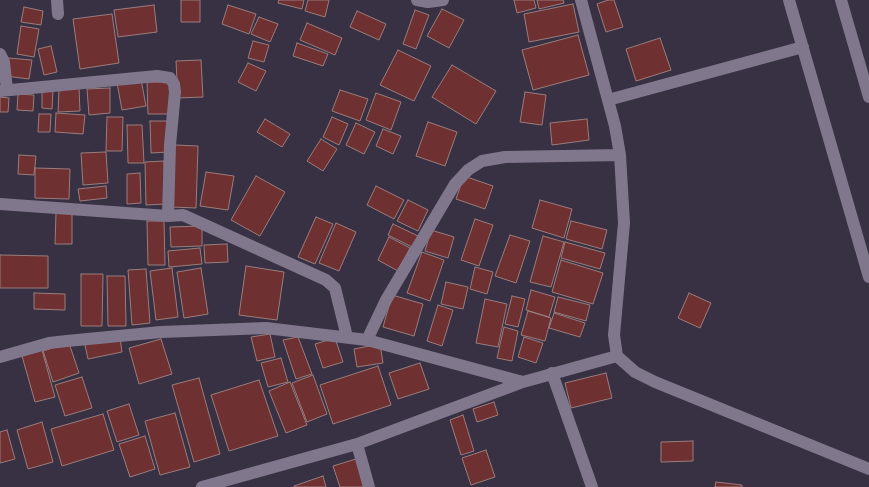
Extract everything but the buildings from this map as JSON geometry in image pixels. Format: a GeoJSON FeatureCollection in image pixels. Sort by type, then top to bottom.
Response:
{"type":"FeatureCollection","features":[{"type":"Feature","properties":{"kind":"street"},"geometry":{"type":"LineString","coordinates":[[57,0],[58,14]]}},
{"type":"Feature","properties":{"kind":"street"},"geometry":{"type":"LineString","coordinates":[[417,0],[428,2],[443,0]]}},
{"type":"Feature","properties":{"kind":"street"},"geometry":{"type":"LineString","coordinates":[[581,0],[616,126],[620,155],[624,223],[614,335],[617,356],[636,372],[655,382],[869,469]]}},
{"type":"Feature","properties":{"kind":"street"},"geometry":{"type":"LineString","coordinates":[[789,0],[869,277]]}},
{"type":"Feature","properties":{"kind":"street"},"geometry":{"type":"LineString","coordinates":[[842,0],[869,97]]}},
{"type":"Feature","properties":{"kind":"street"},"geometry":{"type":"LineString","coordinates":[[608,100],[803,47]]}},
{"type":"Feature","properties":{"kind":"street"},"geometry":{"type":"LineString","coordinates":[[0,54],[4,62],[4,91],[157,76],[170,78],[174,84],[175,92],[170,145],[168,216]]}},
{"type":"Feature","properties":{"kind":"street"},"geometry":{"type":"LineString","coordinates":[[367,340],[386,300],[446,199],[455,184],[468,170],[482,160],[505,157],[620,155]]}},
{"type":"Feature","properties":{"kind":"street"},"geometry":{"type":"LineString","coordinates":[[0,204],[168,216],[183,215],[326,280],[335,288],[347,337]]}},
{"type":"Feature","properties":{"kind":"street"},"geometry":{"type":"LineString","coordinates":[[0,357],[49,343],[161,332],[266,328],[367,340],[523,382]]}},
{"type":"Feature","properties":{"kind":"street"},"geometry":{"type":"LineString","coordinates":[[202,487],[357,444],[523,382],[617,356]]}},
{"type":"Feature","properties":{"kind":"street"},"geometry":{"type":"LineString","coordinates":[[552,373],[592,487]]}},
{"type":"Feature","properties":{"kind":"street"},"geometry":{"type":"LineString","coordinates":[[357,444],[369,487]]}}]}
